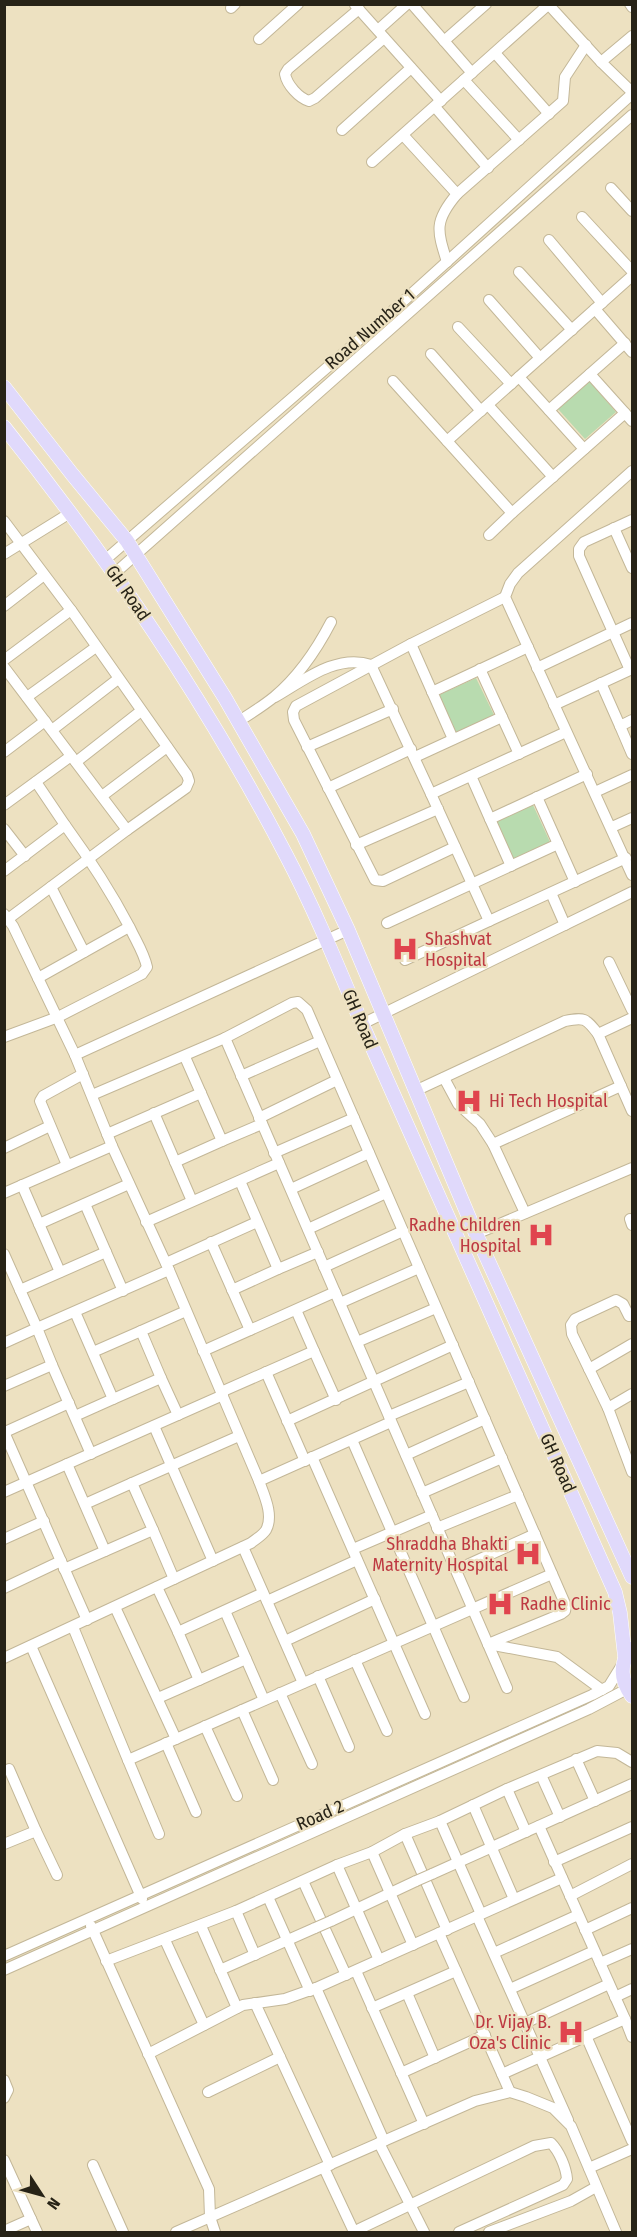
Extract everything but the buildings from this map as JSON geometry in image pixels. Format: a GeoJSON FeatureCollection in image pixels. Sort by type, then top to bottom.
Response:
{"type":"FeatureCollection","features":[{"type":"Feature","properties":{"kind":"main road","name":"GH Road"},"geometry":{"type":"LineString","coordinates":[[4,387],[127,541],[239,722],[303,834],[348,930],[476,1234],[633,1577]]}},
{"type":"Feature","properties":{"kind":"main road","name":"GH Road"},"geometry":{"type":"LineString","coordinates":[[4,427],[61,498],[164,646],[232,756],[287,856],[327,941],[615,1592],[627,1655],[623,1680],[630,1693]]}},
{"type":"Feature","properties":{"kind":"street"},"geometry":{"type":"LineString","coordinates":[[259,39],[298,4]]}},
{"type":"Feature","properties":{"kind":"street"},"geometry":{"type":"LineString","coordinates":[[407,4],[381,34],[315,98],[306,100],[287,82],[285,74],[288,69],[357,7],[381,34],[411,68],[488,168]]}},
{"type":"Feature","properties":{"kind":"street"},"geometry":{"type":"LineString","coordinates":[[412,4],[444,41],[468,76],[519,140]]}},
{"type":"Feature","properties":{"kind":"street"},"geometry":{"type":"LineString","coordinates":[[444,41],[484,5]]}},
{"type":"Feature","properties":{"kind":"street"},"geometry":{"type":"LineString","coordinates":[[372,162],[548,5],[633,93]]}},
{"type":"Feature","properties":{"kind":"street"},"geometry":{"type":"LineString","coordinates":[[601,62],[633,36]]}},
{"type":"Feature","properties":{"kind":"street"},"geometry":{"type":"LineString","coordinates":[[447,262],[438,226],[446,207],[457,194],[565,99],[564,81],[586,45]]}},
{"type":"Feature","properties":{"kind":"street"},"geometry":{"type":"LineString","coordinates":[[495,53],[549,114]]}},
{"type":"Feature","properties":{"kind":"street"},"geometry":{"type":"LineString","coordinates":[[342,130],[411,68]]}},
{"type":"Feature","properties":{"kind":"street","name":"Road Number 1"},"geometry":{"type":"LineString","coordinates":[[105,560],[447,262],[633,93]]}},
{"type":"Feature","properties":{"kind":"street","name":"Road Number 1"},"geometry":{"type":"LineString","coordinates":[[114,574],[633,115]]}},
{"type":"Feature","properties":{"kind":"street"},"geometry":{"type":"LineString","coordinates":[[403,135],[457,194]]}},
{"type":"Feature","properties":{"kind":"street"},"geometry":{"type":"LineString","coordinates":[[611,188],[633,211]]}},
{"type":"Feature","properties":{"kind":"street"},"geometry":{"type":"LineString","coordinates":[[447,441],[631,278],[582,217]]}},
{"type":"Feature","properties":{"kind":"street"},"geometry":{"type":"LineString","coordinates":[[549,240],[624,343],[633,352]]}},
{"type":"Feature","properties":{"kind":"street"},"geometry":{"type":"LineString","coordinates":[[519,272],[572,330]]}},
{"type":"Feature","properties":{"kind":"street"},"geometry":{"type":"LineString","coordinates":[[489,300],[540,358]]}},
{"type":"Feature","properties":{"kind":"street"},"geometry":{"type":"LineString","coordinates":[[458,327],[549,410],[584,449]]}},
{"type":"Feature","properties":{"kind":"street"},"geometry":{"type":"LineString","coordinates":[[549,410],[624,343]]}},
{"type":"Feature","properties":{"kind":"street"},"geometry":{"type":"LineString","coordinates":[[431,354],[553,477]]}},
{"type":"Feature","properties":{"kind":"street"},"geometry":{"type":"LineString","coordinates":[[489,535],[584,449],[629,417],[590,374]]}},
{"type":"Feature","properties":{"kind":"street"},"geometry":{"type":"LineString","coordinates":[[393,381],[512,513]]}},
{"type":"Feature","properties":{"kind":"street"},"geometry":{"type":"LineString","coordinates":[[455,847],[378,882],[371,875],[307,747],[294,720],[293,712],[296,706],[371,665],[505,597],[518,573],[633,471]]}},
{"type":"Feature","properties":{"kind":"street"},"geometry":{"type":"LineString","coordinates":[[4,554],[70,513]]}},
{"type":"Feature","properties":{"kind":"street"},"geometry":{"type":"LineString","coordinates":[[554,705],[631,669],[579,555],[579,549],[584,542],[633,520]]}},
{"type":"Feature","properties":{"kind":"street"},"geometry":{"type":"LineString","coordinates":[[4,521],[71,610],[189,781],[186,788],[51,887],[6,917],[58,1017],[112,1146],[222,1393],[266,1500],[268,1522],[265,1532],[243,1547],[4,1658]]}},
{"type":"Feature","properties":{"kind":"street"},"geometry":{"type":"LineString","coordinates":[[614,528],[632,567]]}},
{"type":"Feature","properties":{"kind":"street"},"geometry":{"type":"LineString","coordinates":[[4,606],[44,575]]}},
{"type":"Feature","properties":{"kind":"street"},"geometry":{"type":"LineString","coordinates":[[505,597],[633,875]]}},
{"type":"Feature","properties":{"kind":"street"},"geometry":{"type":"LineString","coordinates":[[4,660],[71,610]]}},
{"type":"Feature","properties":{"kind":"street"},"geometry":{"type":"LineString","coordinates":[[275,697],[319,645],[331,622]]}},
{"type":"Feature","properties":{"kind":"street"},"geometry":{"type":"LineString","coordinates":[[537,668],[633,623]]}},
{"type":"Feature","properties":{"kind":"street"},"geometry":{"type":"LineString","coordinates":[[411,644],[453,740]]}},
{"type":"Feature","properties":{"kind":"street"},"geometry":{"type":"LineString","coordinates":[[27,697],[96,647]]}},
{"type":"Feature","properties":{"kind":"street"},"geometry":{"type":"LineString","coordinates":[[432,692],[528,647]]}},
{"type":"Feature","properties":{"kind":"street"},"geometry":{"type":"LineString","coordinates":[[239,722],[314,674],[338,664],[358,661],[371,665],[489,921]]}},
{"type":"Feature","properties":{"kind":"street"},"geometry":{"type":"LineString","coordinates":[[4,667],[127,830]]}},
{"type":"Feature","properties":{"kind":"street"},"geometry":{"type":"LineString","coordinates":[[480,669],[519,754]]}},
{"type":"Feature","properties":{"kind":"street"},"geometry":{"type":"LineString","coordinates":[[6,746],[48,725],[118,679]]}},
{"type":"Feature","properties":{"kind":"street"},"geometry":{"type":"LineString","coordinates":[[601,684],[633,754]]}},
{"type":"Feature","properties":{"kind":"street"},"geometry":{"type":"LineString","coordinates":[[307,747],[393,709]]}},
{"type":"Feature","properties":{"kind":"street"},"geometry":{"type":"LineString","coordinates":[[4,805],[141,711]]}},
{"type":"Feature","properties":{"kind":"street"},"geometry":{"type":"LineString","coordinates":[[328,788],[413,753],[453,740],[502,717]]}},
{"type":"Feature","properties":{"kind":"street"},"geometry":{"type":"LineString","coordinates":[[620,726],[633,720]]}},
{"type":"Feature","properties":{"kind":"street"},"geometry":{"type":"LineString","coordinates":[[431,794],[567,732]]}},
{"type":"Feature","properties":{"kind":"street"},"geometry":{"type":"LineString","coordinates":[[102,796],[167,747]]}},
{"type":"Feature","properties":{"kind":"street"},"geometry":{"type":"LineString","coordinates":[[490,819],[587,774]]}},
{"type":"Feature","properties":{"kind":"street"},"geometry":{"type":"LineString","coordinates":[[595,792],[633,775]]}},
{"type":"Feature","properties":{"kind":"street"},"geometry":{"type":"LineString","coordinates":[[471,776],[511,866]]}},
{"type":"Feature","properties":{"kind":"street"},"geometry":{"type":"LineString","coordinates":[[4,1037],[58,1017],[142,974],[147,967],[145,957],[90,858],[36,782]]}},
{"type":"Feature","properties":{"kind":"street"},"geometry":{"type":"LineString","coordinates":[[537,797],[575,882]]}},
{"type":"Feature","properties":{"kind":"street"},"geometry":{"type":"LineString","coordinates":[[357,845],[438,808]]}},
{"type":"Feature","properties":{"kind":"street"},"geometry":{"type":"LineString","coordinates":[[612,827],[633,818]]}},
{"type":"Feature","properties":{"kind":"street"},"geometry":{"type":"LineString","coordinates":[[4,871],[65,825]]}},
{"type":"Feature","properties":{"kind":"street"},"geometry":{"type":"LineString","coordinates":[[4,829],[25,856]]}},
{"type":"Feature","properties":{"kind":"street"},"geometry":{"type":"LineString","coordinates":[[387,923],[558,844]]}},
{"type":"Feature","properties":{"kind":"street"},"geometry":{"type":"LineString","coordinates":[[405,960],[626,858]]}},
{"type":"Feature","properties":{"kind":"street"},"geometry":{"type":"LineString","coordinates":[[51,887],[84,952]]}},
{"type":"Feature","properties":{"kind":"street"},"geometry":{"type":"LineString","coordinates":[[362,1024],[633,892]]}},
{"type":"Feature","properties":{"kind":"street"},"geometry":{"type":"LineString","coordinates":[[551,893],[566,925]]}},
{"type":"Feature","properties":{"kind":"street"},"geometry":{"type":"LineString","coordinates":[[38,978],[129,927]]}},
{"type":"Feature","properties":{"kind":"street"},"geometry":{"type":"LineString","coordinates":[[75,1055],[348,930]]}},
{"type":"Feature","properties":{"kind":"street"},"geometry":{"type":"LineString","coordinates":[[609,962],[633,1010]]}},
{"type":"Feature","properties":{"kind":"street"},"geometry":{"type":"LineString","coordinates":[[92,1095],[185,1057],[292,1003],[298,1002],[307,1010],[566,1606],[565,1611],[488,1644]]}},
{"type":"Feature","properties":{"kind":"street"},"geometry":{"type":"LineString","coordinates":[[416,1091],[564,1021],[581,1018],[588,1021],[598,1034],[633,1111]]}},
{"type":"Feature","properties":{"kind":"street"},"geometry":{"type":"LineString","coordinates":[[598,1034],[633,1018]]}},
{"type":"Feature","properties":{"kind":"street"},"geometry":{"type":"LineString","coordinates":[[225,1038],[507,1688]]}},
{"type":"Feature","properties":{"kind":"street"},"geometry":{"type":"LineString","coordinates":[[241,1076],[320,1041]]}},
{"type":"Feature","properties":{"kind":"street"},"geometry":{"type":"LineString","coordinates":[[185,1057],[222,1141]]}},
{"type":"Feature","properties":{"kind":"street"},"geometry":{"type":"LineString","coordinates":[[67,1165],[40,1101],[44,1096],[83,1074]]}},
{"type":"Feature","properties":{"kind":"street"},"geometry":{"type":"LineString","coordinates":[[444,1078],[458,1104],[480,1124],[493,1144],[525,1213]]}},
{"type":"Feature","properties":{"kind":"street"},"geometry":{"type":"LineString","coordinates":[[175,1162],[222,1141],[338,1080]]}},
{"type":"Feature","properties":{"kind":"street"},"geometry":{"type":"LineString","coordinates":[[493,1144],[621,1086]]}},
{"type":"Feature","properties":{"kind":"street"},"geometry":{"type":"LineString","coordinates":[[107,1134],[201,1093]]}},
{"type":"Feature","properties":{"kind":"street"},"geometry":{"type":"LineString","coordinates":[[154,1113],[192,1202]]}},
{"type":"Feature","properties":{"kind":"street"},"geometry":{"type":"LineString","coordinates":[[274,1152],[354,1118]]}},
{"type":"Feature","properties":{"kind":"street"},"geometry":{"type":"LineString","coordinates":[[4,1148],[50,1126]]}},
{"type":"Feature","properties":{"kind":"street"},"geometry":{"type":"LineString","coordinates":[[4,1193],[112,1146]]}},
{"type":"Feature","properties":{"kind":"street"},"geometry":{"type":"LineString","coordinates":[[291,1189],[369,1153]]}},
{"type":"Feature","properties":{"kind":"street"},"geometry":{"type":"LineString","coordinates":[[146,1222],[279,1163]]}},
{"type":"Feature","properties":{"kind":"street"},"geometry":{"type":"LineString","coordinates":[[476,1234],[633,1167]]}},
{"type":"Feature","properties":{"kind":"street"},"geometry":{"type":"LineString","coordinates":[[240,1181],[278,1269]]}},
{"type":"Feature","properties":{"kind":"street"},"geometry":{"type":"LineString","coordinates":[[39,1224],[129,1184]]}},
{"type":"Feature","properties":{"kind":"street"},"geometry":{"type":"LineString","coordinates":[[22,1185],[60,1272]]}},
{"type":"Feature","properties":{"kind":"street"},"geometry":{"type":"LineString","coordinates":[[308,1229],[386,1193]]}},
{"type":"Feature","properties":{"kind":"street"},"geometry":{"type":"LineString","coordinates":[[85,1204],[123,1291]]}},
{"type":"Feature","properties":{"kind":"street"},"geometry":{"type":"LineString","coordinates":[[4,1343],[123,1291],[212,1242],[257,1222]]}},
{"type":"Feature","properties":{"kind":"street"},"geometry":{"type":"LineString","coordinates":[[324,1267],[403,1231]]}},
{"type":"Feature","properties":{"kind":"street"},"geometry":{"type":"LineString","coordinates":[[212,1242],[250,1330]]}},
{"type":"Feature","properties":{"kind":"street"},"geometry":{"type":"LineString","coordinates":[[20,1290],[106,1252]]}},
{"type":"Feature","properties":{"kind":"street"},"geometry":{"type":"LineString","coordinates":[[232,1290],[318,1252]]}},
{"type":"Feature","properties":{"kind":"street"},"geometry":{"type":"LineString","coordinates":[[4,1254],[7,1266],[37,1328],[91,1454]]}},
{"type":"Feature","properties":{"kind":"street"},"geometry":{"type":"LineString","coordinates":[[203,1351],[296,1310],[338,1298],[419,1268]]}},
{"type":"Feature","properties":{"kind":"street"},"geometry":{"type":"LineString","coordinates":[[631,1318],[624,1304],[616,1300],[575,1319],[571,1325],[572,1334],[608,1408],[633,1472]]}},
{"type":"Feature","properties":{"kind":"street"},"geometry":{"type":"LineString","coordinates":[[357,1342],[436,1308]]}},
{"type":"Feature","properties":{"kind":"street"},"geometry":{"type":"LineString","coordinates":[[296,1310],[336,1400]]}},
{"type":"Feature","properties":{"kind":"street"},"geometry":{"type":"LineString","coordinates":[[93,1353],[186,1311]]}},
{"type":"Feature","properties":{"kind":"street"},"geometry":{"type":"LineString","coordinates":[[75,1312],[113,1399]]}},
{"type":"Feature","properties":{"kind":"street"},"geometry":{"type":"LineString","coordinates":[[141,1331],[178,1415]]}},
{"type":"Feature","properties":{"kind":"street"},"geometry":{"type":"LineString","coordinates":[[589,1369],[633,1344]]}},
{"type":"Feature","properties":{"kind":"street"},"geometry":{"type":"LineString","coordinates":[[287,1421],[453,1345]]}},
{"type":"Feature","properties":{"kind":"street"},"geometry":{"type":"LineString","coordinates":[[4,1492],[154,1426],[314,1351]]}},
{"type":"Feature","properties":{"kind":"street"},"geometry":{"type":"LineString","coordinates":[[4,1386],[52,1365]]}},
{"type":"Feature","properties":{"kind":"street"},"geometry":{"type":"LineString","coordinates":[[266,1372],[287,1421],[309,1459],[355,1555],[425,1714]]}},
{"type":"Feature","properties":{"kind":"street"},"geometry":{"type":"LineString","coordinates":[[75,1416],[162,1377]]}},
{"type":"Feature","properties":{"kind":"street"},"geometry":{"type":"LineString","coordinates":[[259,1481],[352,1440],[390,1419],[469,1382]]}},
{"type":"Feature","properties":{"kind":"street"},"geometry":{"type":"LineString","coordinates":[[608,1408],[633,1394]]}},
{"type":"Feature","properties":{"kind":"street"},"geometry":{"type":"LineString","coordinates":[[69,1403],[5,1432],[87,1620]]}},
{"type":"Feature","properties":{"kind":"street"},"geometry":{"type":"LineString","coordinates":[[406,1455],[485,1419]]}},
{"type":"Feature","properties":{"kind":"street"},"geometry":{"type":"LineString","coordinates":[[154,1426],[213,1561]]}},
{"type":"Feature","properties":{"kind":"street"},"geometry":{"type":"LineString","coordinates":[[85,1504],[239,1436]]}},
{"type":"Feature","properties":{"kind":"street"},"geometry":{"type":"LineString","coordinates":[[621,1445],[633,1439]]}},
{"type":"Feature","properties":{"kind":"street"},"geometry":{"type":"LineString","coordinates":[[352,1440],[464,1697]]}},
{"type":"Feature","properties":{"kind":"street"},"geometry":{"type":"LineString","coordinates":[[422,1493],[502,1458]]}},
{"type":"Feature","properties":{"kind":"street"},"geometry":{"type":"LineString","coordinates":[[67,1464],[105,1551]]}},
{"type":"Feature","properties":{"kind":"street"},"geometry":{"type":"LineString","coordinates":[[132,1483],[174,1579]]}},
{"type":"Feature","properties":{"kind":"street"},"geometry":{"type":"LineString","coordinates":[[437,1528],[518,1495]]}},
{"type":"Feature","properties":{"kind":"street"},"geometry":{"type":"LineString","coordinates":[[178,1632],[225,1611],[265,1597],[355,1555],[393,1532],[432,1515]]}},
{"type":"Feature","properties":{"kind":"street"},"geometry":{"type":"LineString","coordinates":[[4,1539],[44,1521]]}},
{"type":"Feature","properties":{"kind":"street"},"geometry":{"type":"LineString","coordinates":[[4,1588],[105,1551],[153,1530]]}},
{"type":"Feature","properties":{"kind":"street"},"geometry":{"type":"LineString","coordinates":[[456,1570],[535,1534]]}},
{"type":"Feature","properties":{"kind":"street"},"geometry":{"type":"LineString","coordinates":[[243,1547],[303,1683]]}},
{"type":"Feature","properties":{"kind":"street"},"geometry":{"type":"LineString","coordinates":[[128,1760],[552,1574]]}},
{"type":"Feature","properties":{"kind":"street"},"geometry":{"type":"LineString","coordinates":[[157,1587],[199,1680]]}},
{"type":"Feature","properties":{"kind":"street"},"geometry":{"type":"LineString","coordinates":[[285,1641],[375,1599]]}},
{"type":"Feature","properties":{"kind":"street"},"geometry":{"type":"LineString","coordinates":[[115,1607],[158,1698],[196,1812]]}},
{"type":"Feature","properties":{"kind":"street"},"geometry":{"type":"LineString","coordinates":[[225,1611],[264,1700]]}},
{"type":"Feature","properties":{"kind":"street"},"geometry":{"type":"LineString","coordinates":[[73,1627],[159,1834]]}},
{"type":"Feature","properties":{"kind":"street"},"geometry":{"type":"LineString","coordinates":[[488,1644],[557,1657],[602,1690]]}},
{"type":"Feature","properties":{"kind":"street"},"geometry":{"type":"LineString","coordinates":[[31,1646],[145,1906]]}},
{"type":"Feature","properties":{"kind":"street","name":"Road 2"},"geometry":{"type":"LineString","coordinates":[[4,1956],[602,1690],[609,1686],[627,1655]]}},
{"type":"Feature","properties":{"kind":"street"},"geometry":{"type":"LineString","coordinates":[[158,1698],[246,1659]]}},
{"type":"Feature","properties":{"kind":"street"},"geometry":{"type":"LineString","coordinates":[[355,1660],[387,1731]]}},
{"type":"Feature","properties":{"kind":"street"},"geometry":{"type":"LineString","coordinates":[[318,1676],[350,1747]]}},
{"type":"Feature","properties":{"kind":"street"},"geometry":{"type":"LineString","coordinates":[[279,1693],[312,1764]]}},
{"type":"Feature","properties":{"kind":"street","name":"Road 2"},"geometry":{"type":"LineString","coordinates":[[4,1970],[589,1709],[630,1693]]}},
{"type":"Feature","properties":{"kind":"street"},"geometry":{"type":"LineString","coordinates":[[242,1710],[273,1780]]}},
{"type":"Feature","properties":{"kind":"street"},"geometry":{"type":"LineString","coordinates":[[205,1726],[237,1796]]}},
{"type":"Feature","properties":{"kind":"street"},"geometry":{"type":"LineString","coordinates":[[106,1961],[201,1926],[597,1751],[617,1753],[633,1762]]}},
{"type":"Feature","properties":{"kind":"street"},"geometry":{"type":"LineString","coordinates":[[576,1759],[595,1801]]}},
{"type":"Feature","properties":{"kind":"street"},"geometry":{"type":"LineString","coordinates":[[9,1769],[57,1875]]}},
{"type":"Feature","properties":{"kind":"street"},"geometry":{"type":"LineString","coordinates":[[541,1775],[560,1817]]}},
{"type":"Feature","properties":{"kind":"street"},"geometry":{"type":"LineString","coordinates":[[220,1970],[633,1784]]}},
{"type":"Feature","properties":{"kind":"street"},"geometry":{"type":"LineString","coordinates":[[507,1789],[526,1832]]}},
{"type":"Feature","properties":{"kind":"street"},"geometry":{"type":"LineString","coordinates":[[473,1805],[514,1899]]}},
{"type":"Feature","properties":{"kind":"street"},"geometry":{"type":"LineString","coordinates":[[440,1821],[494,1953],[616,2232]]}},
{"type":"Feature","properties":{"kind":"street"},"geometry":{"type":"LineString","coordinates":[[539,1826],[632,2034]]}},
{"type":"Feature","properties":{"kind":"street"},"geometry":{"type":"LineString","coordinates":[[555,1862],[633,1827]]}},
{"type":"Feature","properties":{"kind":"street"},"geometry":{"type":"LineString","coordinates":[[4,1844],[36,1831]]}},
{"type":"Feature","properties":{"kind":"street"},"geometry":{"type":"LineString","coordinates":[[405,1834],[456,1971],[510,2092]]}},
{"type":"Feature","properties":{"kind":"street"},"geometry":{"type":"LineString","coordinates":[[372,1852],[413,1945]]}},
{"type":"Feature","properties":{"kind":"street"},"geometry":{"type":"LineString","coordinates":[[570,1896],[633,1864]]}},
{"type":"Feature","properties":{"kind":"street"},"geometry":{"type":"LineString","coordinates":[[337,1865],[379,1960]]}},
{"type":"Feature","properties":{"kind":"street"},"geometry":{"type":"LineString","coordinates":[[148,2054],[237,2008],[255,2003],[285,2000],[313,1989],[562,1878]]}},
{"type":"Feature","properties":{"kind":"street"},"geometry":{"type":"LineString","coordinates":[[303,1881],[372,2008],[424,2124]]}},
{"type":"Feature","properties":{"kind":"street"},"geometry":{"type":"LineString","coordinates":[[268,1897],[313,1989],[424,2232]]}},
{"type":"Feature","properties":{"kind":"street"},"geometry":{"type":"LineString","coordinates":[[585,1930],[633,1908]]}},
{"type":"Feature","properties":{"kind":"street"},"geometry":{"type":"LineString","coordinates":[[236,1911],[255,1955]]}},
{"type":"Feature","properties":{"kind":"street"},"geometry":{"type":"LineString","coordinates":[[494,1953],[578,1915]]}},
{"type":"Feature","properties":{"kind":"street"},"geometry":{"type":"LineString","coordinates":[[89,1919],[208,2188],[210,2217],[215,2232]]}},
{"type":"Feature","properties":{"kind":"street"},"geometry":{"type":"LineString","coordinates":[[201,1926],[237,2008]]}},
{"type":"Feature","properties":{"kind":"street"},"geometry":{"type":"LineString","coordinates":[[165,1940],[204,2025]]}},
{"type":"Feature","properties":{"kind":"street"},"geometry":{"type":"LineString","coordinates":[[600,1963],[633,1949]]}},
{"type":"Feature","properties":{"kind":"street"},"geometry":{"type":"LineString","coordinates":[[510,1989],[594,1951]]}},
{"type":"Feature","properties":{"kind":"street"},"geometry":{"type":"LineString","coordinates":[[372,2008],[456,1971]]}},
{"type":"Feature","properties":{"kind":"street"},"geometry":{"type":"LineString","coordinates":[[525,2023],[609,1984]]}},
{"type":"Feature","properties":{"kind":"street"},"geometry":{"type":"LineString","coordinates":[[615,1997],[633,1989]]}},
{"type":"Feature","properties":{"kind":"street"},"geometry":{"type":"LineString","coordinates":[[407,1993],[435,2058]]}},
{"type":"Feature","properties":{"kind":"street"},"geometry":{"type":"LineString","coordinates":[[255,2003],[354,2232],[534,2146],[545,2142],[555,2146],[567,2172],[567,2179],[563,2186],[459,2232]]}},
{"type":"Feature","properties":{"kind":"street"},"geometry":{"type":"LineString","coordinates":[[502,2074],[625,2019]]}},
{"type":"Feature","properties":{"kind":"street"},"geometry":{"type":"LineString","coordinates":[[401,2073],[484,2036]]}},
{"type":"Feature","properties":{"kind":"street"},"geometry":{"type":"LineString","coordinates":[[586,2036],[633,2140]]}},
{"type":"Feature","properties":{"kind":"street"},"geometry":{"type":"LineString","coordinates":[[208,2092],[280,2057]]}},
{"type":"Feature","properties":{"kind":"street"},"geometry":{"type":"LineString","coordinates":[[4,2080],[8,2090],[4,2098]]}},
{"type":"Feature","properties":{"kind":"street"},"geometry":{"type":"LineString","coordinates":[[176,2232],[475,2101],[510,2092],[553,2108],[571,2126]]}},
{"type":"Feature","properties":{"kind":"street"},"geometry":{"type":"LineString","coordinates":[[589,2168],[633,2149]]}},
{"type":"Feature","properties":{"kind":"street"},"geometry":{"type":"LineString","coordinates":[[5,2163],[37,2232]]}},
{"type":"Feature","properties":{"kind":"street"},"geometry":{"type":"LineString","coordinates":[[93,2165],[123,2232]]}},
{"type":"Feature","properties":{"kind":"street"},"geometry":{"type":"LineString","coordinates":[[489,2232],[571,2201],[596,2187]]}},
{"type":"Feature","properties":{"kind":"street"},"geometry":{"type":"LineString","coordinates":[[4,2231],[31,2219]]}},
{"type":"Feature","properties":{"kind":"green space"},"geometry":{"type":"Polygon","coordinates":[[[589,381],[616,412],[585,439],[558,409],[589,381]]]}},
{"type":"Feature","properties":{"kind":"green space"},"geometry":{"type":"Polygon","coordinates":[[[476,678],[494,715],[456,733],[439,695],[476,678]]]}},
{"type":"Feature","properties":{"kind":"green space"},"geometry":{"type":"Polygon","coordinates":[[[533,805],[550,842],[513,859],[496,822],[533,805]]]}},
{"type":"Feature","properties":{"kind":"place","name":"Shashvat Hospital"},"geometry":{"type":"Point","coordinates":[405,949]}},
{"type":"Feature","properties":{"kind":"place","name":"Hi Tech Hospital"},"geometry":{"type":"Point","coordinates":[469,1101]}},
{"type":"Feature","properties":{"kind":"place","name":"Radhe Children Hospital"},"geometry":{"type":"Point","coordinates":[541,1235]}},
{"type":"Feature","properties":{"kind":"place","name":"Shraddha Bhakti Maternity Hospital"},"geometry":{"type":"Point","coordinates":[528,1554]}},
{"type":"Feature","properties":{"kind":"place","name":"Radhe Clinic"},"geometry":{"type":"Point","coordinates":[500,1604]}},
{"type":"Feature","properties":{"kind":"place","name":"Dr. Vijay B. Oza's Clinic"},"geometry":{"type":"Point","coordinates":[571,2032]}}]}
